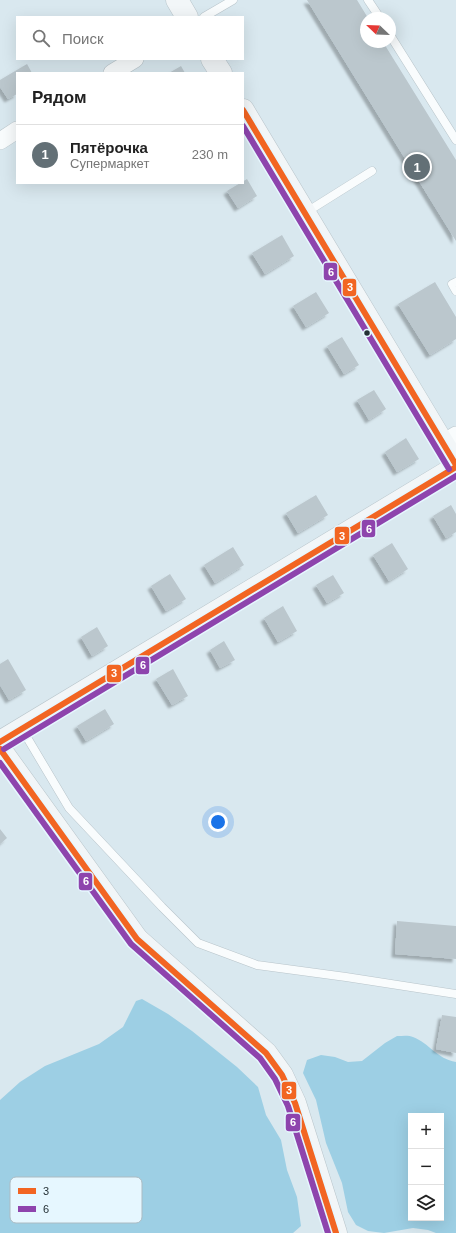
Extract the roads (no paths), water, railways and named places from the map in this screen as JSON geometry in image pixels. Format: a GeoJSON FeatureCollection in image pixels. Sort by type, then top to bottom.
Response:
{"type":"FeatureCollection","features":[{"type":"Feature","properties":{"kind":"main road"},"geometry":{"type":"LineString","coordinates":[[177,0],[186,16]]}},
{"type":"Feature","properties":{"kind":"main road"},"geometry":{"type":"LineString","coordinates":[[213,60],[220,72]]}},
{"type":"Feature","properties":{"kind":"main road"},"geometry":{"type":"LineString","coordinates":[[0,742],[456,466],[449,439],[305,213],[244,112]]}},
{"type":"Feature","properties":{"kind":"main road"},"geometry":{"type":"LineString","coordinates":[[0,750],[137,939],[266,1053],[282,1075],[295,1103],[336,1233]]}},
{"type":"Feature","properties":{"kind":"street"},"geometry":{"type":"LineString","coordinates":[[114,72],[133,60]]}},
{"type":"Feature","properties":{"kind":"street"},"geometry":{"type":"LineString","coordinates":[[0,141],[16,131]]}},
{"type":"Feature","properties":{"kind":"lane"},"geometry":{"type":"LineString","coordinates":[[206,16],[233,0]]}},
{"type":"Feature","properties":{"kind":"lane"},"geometry":{"type":"LineString","coordinates":[[368,0],[376,12]]}},
{"type":"Feature","properties":{"kind":"lane"},"geometry":{"type":"LineString","coordinates":[[396,45],[456,140]]}},
{"type":"Feature","properties":{"kind":"lane"},"geometry":{"type":"LineString","coordinates":[[305,213],[372,171]]}},
{"type":"Feature","properties":{"kind":"lane"},"geometry":{"type":"LineString","coordinates":[[456,282],[452,284],[456,291]]}},
{"type":"Feature","properties":{"kind":"lane"},"geometry":{"type":"LineString","coordinates":[[22,729],[69,808],[198,943],[257,965],[456,994]]}},
{"type":"Feature","properties":{"kind":"place","name":"Пятёрочка"},"geometry":{"type":"Point","coordinates":[417,167]}}]}
